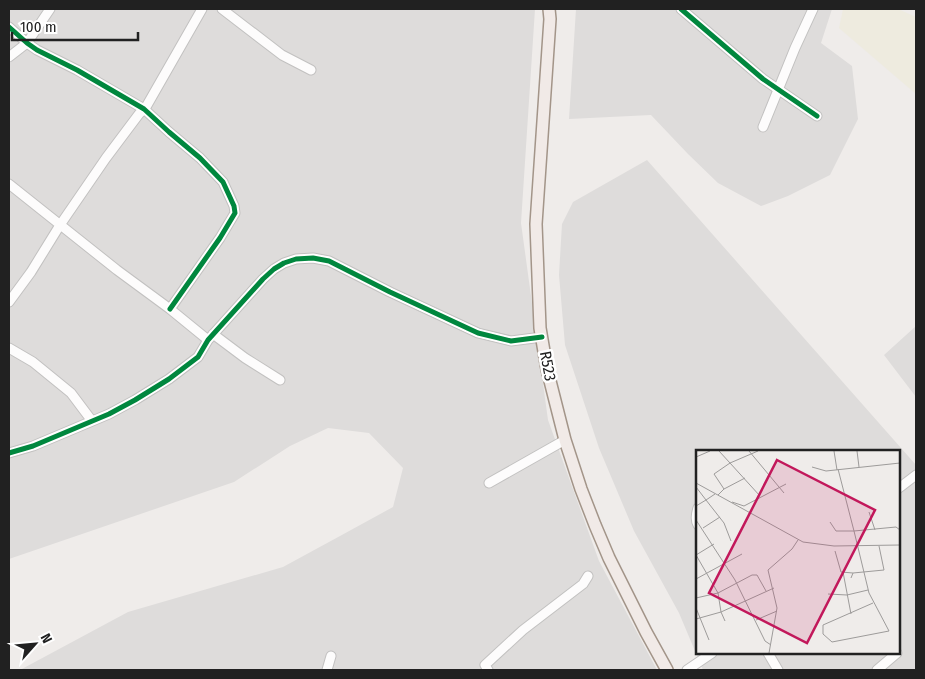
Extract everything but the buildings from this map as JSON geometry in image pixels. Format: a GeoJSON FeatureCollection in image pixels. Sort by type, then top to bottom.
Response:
{"type":"FeatureCollection","features":[{"type":"Feature","properties":{"kind":"main road","name":"R523"},"geometry":{"type":"LineString","coordinates":[[549,9],[550,19],[536,224],[540,328],[547,369],[565,440],[581,489],[606,550],[646,632],[667,670]]}},
{"type":"Feature","properties":{"kind":"street"},"geometry":{"type":"LineString","coordinates":[[9,57],[27,43],[50,9]]}},
{"type":"Feature","properties":{"kind":"street"},"geometry":{"type":"LineString","coordinates":[[9,302],[106,158],[144,109],[202,9]]}},
{"type":"Feature","properties":{"kind":"street"},"geometry":{"type":"LineString","coordinates":[[222,9],[282,55],[311,70]]}},
{"type":"Feature","properties":{"kind":"street"},"geometry":{"type":"LineString","coordinates":[[681,9],[763,79],[817,116]]}},
{"type":"Feature","properties":{"kind":"street"},"geometry":{"type":"LineString","coordinates":[[763,127],[813,9]]}},
{"type":"Feature","properties":{"kind":"street"},"geometry":{"type":"LineString","coordinates":[[9,27],[27,43],[144,109],[200,158],[223,182],[235,213],[220,238],[170,309]]}},
{"type":"Feature","properties":{"kind":"street"},"geometry":{"type":"LineString","coordinates":[[9,184],[116,270],[210,337],[280,380]]}},
{"type":"Feature","properties":{"kind":"street"},"geometry":{"type":"LineString","coordinates":[[9,453],[33,446],[109,414],[169,378],[198,357],[210,337],[274,269],[296,259],[306,258],[329,261],[478,333],[512,341],[542,337]]}},
{"type":"Feature","properties":{"kind":"street"},"geometry":{"type":"LineString","coordinates":[[9,348],[32,362],[71,393],[92,421]]}},
{"type":"Feature","properties":{"kind":"street"},"geometry":{"type":"LineString","coordinates":[[489,484],[565,440]]}},
{"type":"Feature","properties":{"kind":"street"},"geometry":{"type":"LineString","coordinates":[[900,487],[916,475]]}},
{"type":"Feature","properties":{"kind":"street"},"geometry":{"type":"LineString","coordinates":[[488,670],[485,665],[523,630],[583,584],[588,576]]}},
{"type":"Feature","properties":{"kind":"street"},"geometry":{"type":"LineString","coordinates":[[688,670],[711,654]]}},
{"type":"Feature","properties":{"kind":"street"},"geometry":{"type":"LineString","coordinates":[[769,654],[778,670]]}},
{"type":"Feature","properties":{"kind":"street"},"geometry":{"type":"LineString","coordinates":[[877,670],[896,654]]}},
{"type":"Feature","properties":{"kind":"street"},"geometry":{"type":"LineString","coordinates":[[328,670],[331,656]]}},
{"type":"Feature","properties":{"kind":"shaded area"},"geometry":{"type":"Polygon","coordinates":[[[9,9],[535,9],[521,223],[548,420],[599,561],[657,670],[20,670],[128,612],[283,567],[393,507],[403,468],[369,433],[328,428],[290,446],[234,482],[9,559],[9,9]]]}},
{"type":"Feature","properties":{"kind":"shaded area"},"geometry":{"type":"Polygon","coordinates":[[[576,9],[832,9],[821,43],[852,66],[858,119],[830,175],[788,196],[761,206],[718,183],[651,115],[569,119],[576,9]]]}},
{"type":"Feature","properties":{"kind":"shaded area"},"geometry":{"type":"Polygon","coordinates":[[[843,9],[898,9],[916,17],[916,94],[839,28],[843,9]]]}},
{"type":"Feature","properties":{"kind":"shaded area"},"geometry":{"type":"Polygon","coordinates":[[[647,160],[916,465],[916,670],[703,670],[696,654],[900,654],[900,450],[696,450],[696,653],[679,613],[634,531],[599,448],[565,345],[559,275],[562,224],[573,202],[647,160]]]}},
{"type":"Feature","properties":{"kind":"shaded area"},"geometry":{"type":"Polygon","coordinates":[[[916,326],[916,397],[884,355],[916,326]]]}},
{"type":"Feature","properties":{"kind":"cycle path"},"geometry":{"type":"LineString","coordinates":[[681,9],[763,79],[817,116]]}},
{"type":"Feature","properties":{"kind":"cycle path"},"geometry":{"type":"LineString","coordinates":[[9,27],[37,50],[77,70],[144,109],[200,158],[223,182],[234,206],[235,213],[220,238],[170,309]]}},
{"type":"Feature","properties":{"kind":"cycle path"},"geometry":{"type":"LineString","coordinates":[[9,453],[33,446],[109,414],[169,379],[198,357],[208,340],[263,279],[274,269],[296,259],[313,258],[329,261],[478,333],[511,341],[542,337]]}}]}
